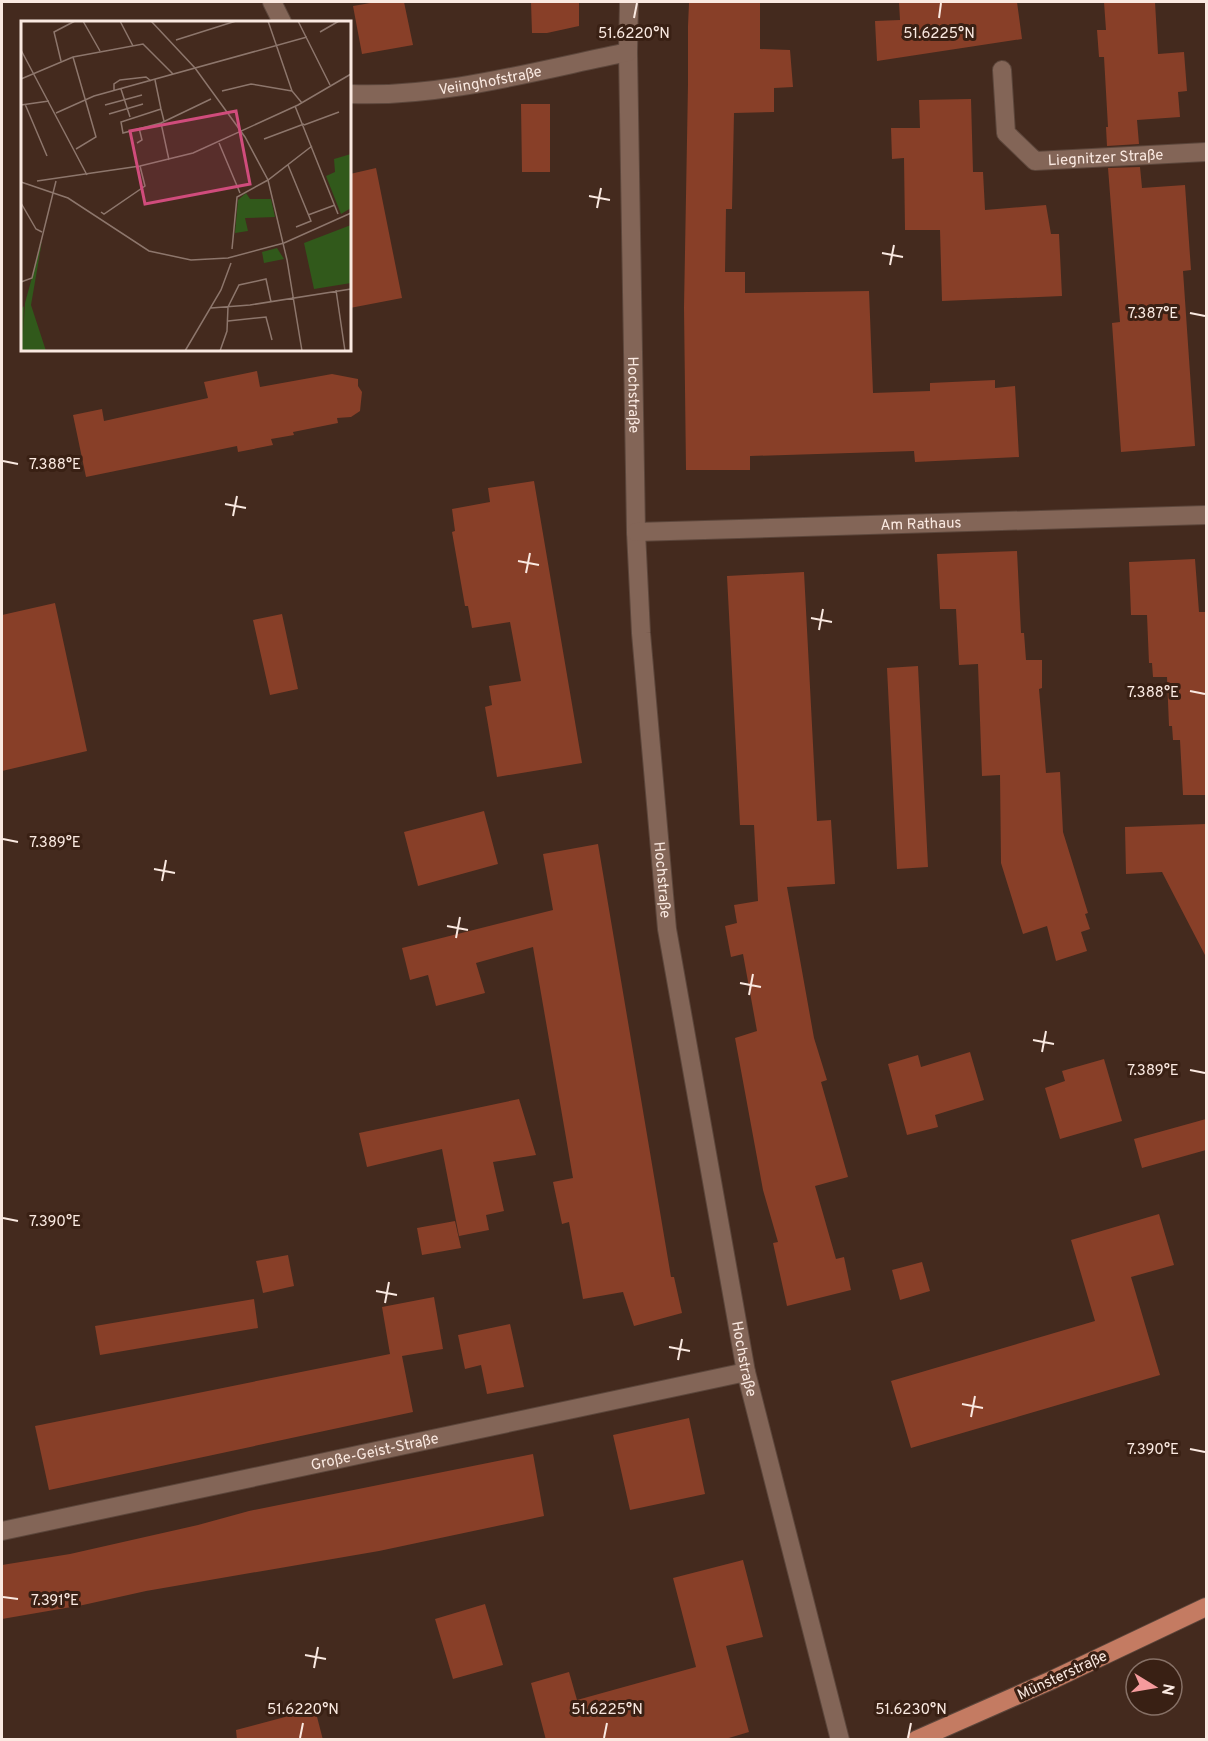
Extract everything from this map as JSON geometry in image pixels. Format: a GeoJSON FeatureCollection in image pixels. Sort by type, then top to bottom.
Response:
{"type":"FeatureCollection","features":[{"type":"Feature","properties":{"kind":"main road","name":"Münsterstraße"},"geometry":{"type":"LineString","coordinates":[[916,1740],[1052,1680],[1206,1607]]}},
{"type":"Feature","properties":{"kind":"street"},"geometry":{"type":"LineString","coordinates":[[272,2],[282,21]]}},
{"type":"Feature","properties":{"kind":"street","name":"Hochstraße"},"geometry":{"type":"LineString","coordinates":[[629,2],[636,532],[642,645],[667,929],[746,1372],[840,1740]]}},
{"type":"Feature","properties":{"kind":"street","name":"Veiinghofstraße"},"geometry":{"type":"LineString","coordinates":[[351,94],[381,95],[447,87],[628,52]]}},
{"type":"Feature","properties":{"kind":"street","name":"Liegnitzer Straße"},"geometry":{"type":"LineString","coordinates":[[1002,70],[1006,133],[1035,161],[1206,152]]}},
{"type":"Feature","properties":{"kind":"street","name":"Am Rathaus"},"geometry":{"type":"LineString","coordinates":[[636,532],[1206,515]]}},
{"type":"Feature","properties":{"kind":"street","name":"Große-Geist-Straße"},"geometry":{"type":"LineString","coordinates":[[2,1531],[746,1372]]}},
{"type":"Feature","properties":{"kind":"building"},"geometry":{"type":"Polygon","coordinates":[[[376,2],[404,2],[413,45],[362,54],[353,6],[376,2]]]}},
{"type":"Feature","properties":{"kind":"building"},"geometry":{"type":"Polygon","coordinates":[[[531,2],[579,2],[579,26],[547,33],[532,33],[531,2]]]}},
{"type":"Feature","properties":{"kind":"building"},"geometry":{"type":"Polygon","coordinates":[[[760,2],[760,49],[790,50],[793,87],[774,88],[774,112],[734,113],[732,209],[726,209],[725,272],[745,272],[745,293],[869,291],[873,393],[930,391],[930,383],[995,380],[995,388],[1015,386],[1019,457],[915,462],[914,451],[750,456],[750,470],[686,470],[684,308],[688,26],[689,3],[760,2]]]}},
{"type":"Feature","properties":{"kind":"building"},"geometry":{"type":"Polygon","coordinates":[[[899,2],[1017,2],[1022,39],[877,61],[875,21],[900,20],[899,2]]]}},
{"type":"Feature","properties":{"kind":"building"},"geometry":{"type":"Polygon","coordinates":[[[1104,2],[1155,2],[1158,54],[1184,52],[1187,91],[1178,92],[1180,117],[1137,120],[1139,144],[1107,146],[1104,57],[1099,57],[1097,30],[1106,30],[1104,2]]]}},
{"type":"Feature","properties":{"kind":"building"},"geometry":{"type":"Polygon","coordinates":[[[971,99],[973,172],[983,172],[985,210],[1046,205],[1051,234],[1059,234],[1062,296],[942,301],[940,230],[905,230],[904,158],[892,159],[891,128],[920,128],[919,100],[971,99]]]}},
{"type":"Feature","properties":{"kind":"building"},"geometry":{"type":"Polygon","coordinates":[[[521,104],[550,104],[550,172],[522,172],[521,104]]]}},
{"type":"Feature","properties":{"kind":"building"},"geometry":{"type":"Polygon","coordinates":[[[1140,167],[1142,188],[1185,185],[1191,270],[1183,271],[1195,446],[1121,452],[1112,323],[1120,322],[1108,168],[1140,167]]]}},
{"type":"Feature","properties":{"kind":"building"},"geometry":{"type":"Polygon","coordinates":[[[376,168],[402,298],[351,308],[351,174],[376,168]]]}},
{"type":"Feature","properties":{"kind":"building"},"geometry":{"type":"Polygon","coordinates":[[[257,371],[260,387],[332,374],[358,379],[358,386],[362,392],[360,411],[351,417],[337,418],[338,423],[271,439],[273,445],[238,452],[237,446],[86,477],[73,415],[102,409],[104,421],[208,398],[204,382],[257,371]]]}},
{"type":"Feature","properties":{"kind":"building"},"geometry":{"type":"Polygon","coordinates":[[[534,481],[582,763],[497,777],[485,707],[492,705],[489,686],[521,681],[510,622],[472,628],[468,606],[465,606],[452,532],[455,531],[452,509],[490,502],[488,488],[534,481]]]}},
{"type":"Feature","properties":{"kind":"building"},"geometry":{"type":"Polygon","coordinates":[[[1017,551],[1021,633],[1024,633],[1026,660],[1042,660],[1042,688],[1039,689],[1046,773],[1060,772],[1063,832],[1088,913],[1085,914],[1090,929],[1081,932],[1087,951],[1056,961],[1047,926],[1023,934],[1001,863],[1000,775],[982,776],[978,664],[959,665],[956,609],[940,609],[937,554],[1017,551]]]}},
{"type":"Feature","properties":{"kind":"building"},"geometry":{"type":"Polygon","coordinates":[[[1195,559],[1199,612],[1206,612],[1206,795],[1183,795],[1180,740],[1173,740],[1172,726],[1169,726],[1167,677],[1153,677],[1152,663],[1149,663],[1147,615],[1131,615],[1129,562],[1195,559]]]}},
{"type":"Feature","properties":{"kind":"building"},"geometry":{"type":"Polygon","coordinates":[[[804,572],[817,821],[831,820],[835,884],[787,887],[814,1038],[827,1080],[821,1082],[848,1177],[815,1186],[836,1259],[844,1257],[851,1290],[787,1306],[773,1243],[778,1242],[763,1190],[735,1038],[757,1031],[743,954],[731,957],[725,926],[737,923],[734,905],[758,901],[754,825],[740,825],[727,576],[804,572]]]}},
{"type":"Feature","properties":{"kind":"building"},"geometry":{"type":"Polygon","coordinates":[[[55,603],[87,751],[2,771],[2,615],[55,603]]]}},
{"type":"Feature","properties":{"kind":"building"},"geometry":{"type":"Polygon","coordinates":[[[282,614],[298,689],[270,695],[253,620],[282,614]]]}},
{"type":"Feature","properties":{"kind":"building"},"geometry":{"type":"Polygon","coordinates":[[[918,666],[928,867],[897,869],[887,668],[918,666]]]}},
{"type":"Feature","properties":{"kind":"building"},"geometry":{"type":"Polygon","coordinates":[[[484,811],[498,864],[418,886],[404,832],[484,811]]]}},
{"type":"Feature","properties":{"kind":"building"},"geometry":{"type":"Polygon","coordinates":[[[1206,824],[1206,957],[1162,872],[1126,874],[1125,827],[1206,824]]]}},
{"type":"Feature","properties":{"kind":"building"},"geometry":{"type":"Polygon","coordinates":[[[598,844],[671,1277],[674,1277],[682,1313],[634,1326],[623,1292],[583,1299],[569,1222],[562,1224],[553,1182],[573,1178],[533,947],[476,963],[485,993],[436,1006],[428,975],[410,980],[402,948],[553,910],[543,854],[598,844]]]}},
{"type":"Feature","properties":{"kind":"building"},"geometry":{"type":"Polygon","coordinates":[[[970,1052],[984,1100],[935,1115],[938,1127],[907,1135],[888,1064],[918,1055],[921,1067],[970,1052]]]}},
{"type":"Feature","properties":{"kind":"building"},"geometry":{"type":"Polygon","coordinates":[[[1104,1059],[1122,1121],[1060,1139],[1045,1088],[1065,1081],[1062,1071],[1104,1059]]]}},
{"type":"Feature","properties":{"kind":"building"},"geometry":{"type":"Polygon","coordinates":[[[519,1099],[536,1155],[493,1162],[504,1211],[486,1215],[489,1230],[459,1236],[442,1149],[367,1167],[359,1133],[519,1099]]]}},
{"type":"Feature","properties":{"kind":"building"},"geometry":{"type":"Polygon","coordinates":[[[1206,1119],[1206,1150],[1142,1168],[1134,1139],[1206,1119]]]}},
{"type":"Feature","properties":{"kind":"building"},"geometry":{"type":"Polygon","coordinates":[[[1159,1214],[1174,1265],[1131,1277],[1160,1375],[911,1448],[891,1381],[1095,1321],[1071,1240],[1159,1214]]]}},
{"type":"Feature","properties":{"kind":"building"},"geometry":{"type":"Polygon","coordinates":[[[455,1221],[461,1248],[422,1255],[417,1228],[455,1221]]]}},
{"type":"Feature","properties":{"kind":"building"},"geometry":{"type":"Polygon","coordinates":[[[288,1255],[294,1286],[263,1293],[256,1261],[288,1255]]]}},
{"type":"Feature","properties":{"kind":"building"},"geometry":{"type":"Polygon","coordinates":[[[922,1262],[930,1291],[900,1300],[892,1270],[922,1262]]]}},
{"type":"Feature","properties":{"kind":"building"},"geometry":{"type":"Polygon","coordinates":[[[434,1297],[443,1349],[402,1356],[413,1412],[49,1490],[35,1426],[390,1354],[382,1307],[434,1297]]]}},
{"type":"Feature","properties":{"kind":"building"},"geometry":{"type":"Polygon","coordinates":[[[254,1299],[258,1328],[100,1355],[95,1326],[254,1299]]]}},
{"type":"Feature","properties":{"kind":"building"},"geometry":{"type":"Polygon","coordinates":[[[510,1324],[524,1387],[487,1394],[481,1365],[465,1369],[458,1335],[510,1324]]]}},
{"type":"Feature","properties":{"kind":"building"},"geometry":{"type":"Polygon","coordinates":[[[689,1418],[705,1494],[630,1510],[613,1435],[689,1418]]]}},
{"type":"Feature","properties":{"kind":"building"},"geometry":{"type":"Polygon","coordinates":[[[533,1454],[544,1516],[379,1551],[146,1591],[2,1619],[2,1565],[70,1554],[249,1511],[533,1454]]]}},
{"type":"Feature","properties":{"kind":"building"},"geometry":{"type":"Polygon","coordinates":[[[743,1560],[763,1637],[726,1646],[749,1732],[722,1740],[546,1740],[531,1683],[569,1672],[577,1700],[696,1667],[673,1578],[743,1560]]]}},
{"type":"Feature","properties":{"kind":"building"},"geometry":{"type":"Polygon","coordinates":[[[485,1604],[503,1665],[453,1679],[435,1619],[485,1604]]]}},
{"type":"Feature","properties":{"kind":"building"},"geometry":{"type":"Polygon","coordinates":[[[315,1709],[323,1740],[237,1740],[236,1730],[315,1709]]]}}]}
